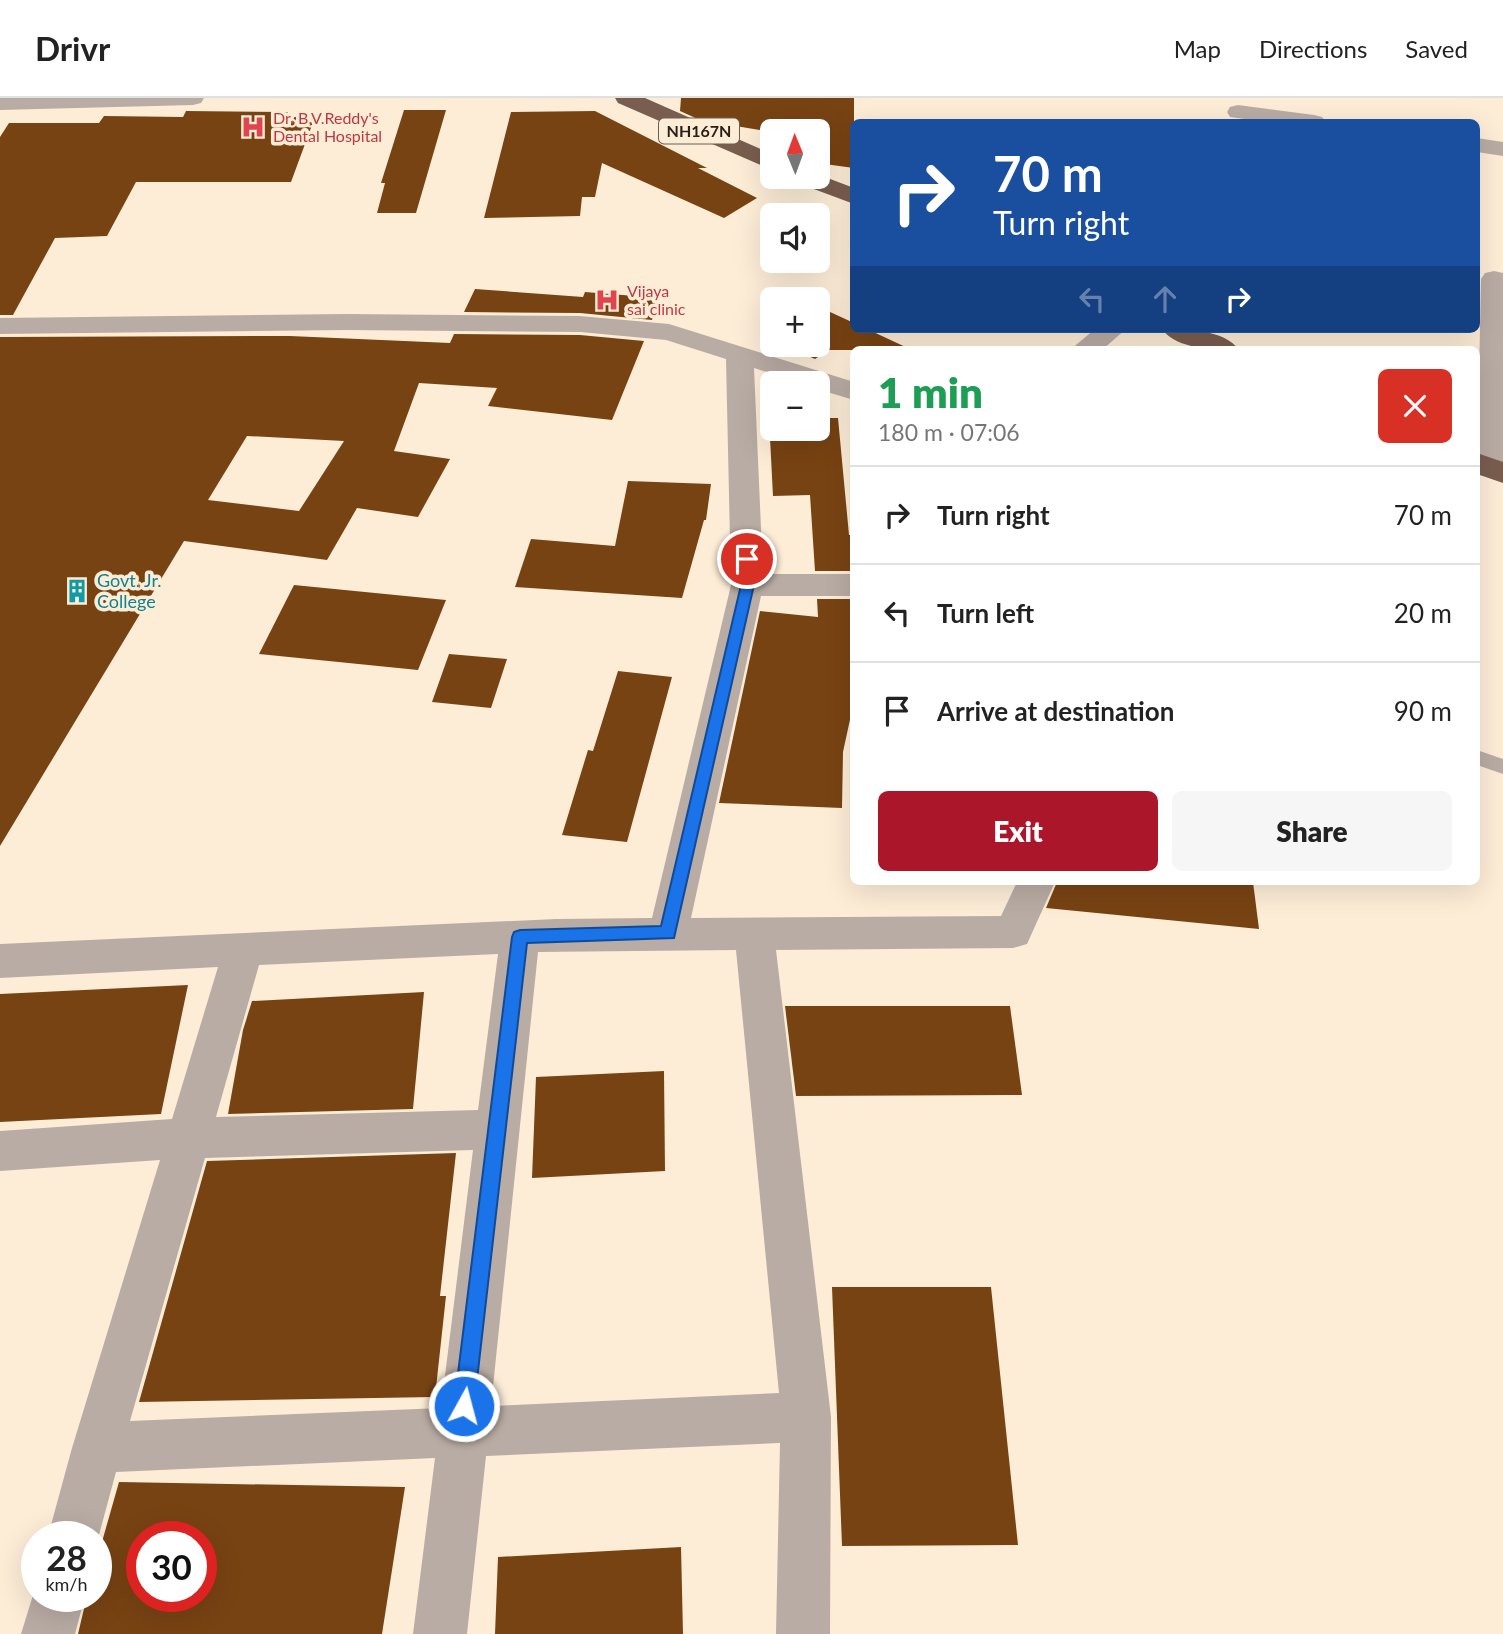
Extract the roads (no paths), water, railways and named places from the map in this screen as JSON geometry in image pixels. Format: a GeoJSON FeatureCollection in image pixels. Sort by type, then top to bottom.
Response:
{"type":"FeatureCollection","features":[{"type":"Feature","properties":{"kind":"highway","name":"NH167N"},"geometry":{"type":"LineString","coordinates":[[626,98],[760,158]]}},
{"type":"Feature","properties":{"kind":"highway"},"geometry":{"type":"LineString","coordinates":[[830,187],[850,195]]}},
{"type":"Feature","properties":{"kind":"highway"},"geometry":{"type":"LineString","coordinates":[[1185,335],[1214,346]]}},
{"type":"Feature","properties":{"kind":"street"},"geometry":{"type":"LineString","coordinates":[[0,103],[193,98]]}},
{"type":"Feature","properties":{"kind":"street"},"geometry":{"type":"LineString","coordinates":[[1238,111],[1293,119]]}},
{"type":"Feature","properties":{"kind":"street"},"geometry":{"type":"LineString","coordinates":[[1480,145],[1503,149]]}},
{"type":"Feature","properties":{"kind":"street"},"geometry":{"type":"LineString","coordinates":[[1490,468],[1494,279],[1503,282]]}},
{"type":"Feature","properties":{"kind":"street"},"geometry":{"type":"LineString","coordinates":[[0,326],[348,322],[580,324],[669,332],[850,390]]}},
{"type":"Feature","properties":{"kind":"street"},"geometry":{"type":"LineString","coordinates":[[1089,346],[1107,333]]}},
{"type":"Feature","properties":{"kind":"street"},"geometry":{"type":"LineString","coordinates":[[668,933],[747,585],[740,356]]}},
{"type":"Feature","properties":{"kind":"street"},"geometry":{"type":"LineString","coordinates":[[747,585],[850,585]]}},
{"type":"Feature","properties":{"kind":"street"},"geometry":{"type":"LineString","coordinates":[[0,961],[520,937],[754,932],[1013,932],[1035,885]]}},
{"type":"Feature","properties":{"kind":"street"},"geometry":{"type":"LineString","coordinates":[[754,932],[806,1417],[803,1634]]}},
{"type":"Feature","properties":{"kind":"street"},"geometry":{"type":"LineString","coordinates":[[440,1634],[520,937]]}},
{"type":"Feature","properties":{"kind":"street"},"geometry":{"type":"LineString","coordinates":[[78,1521],[244,949]]}},
{"type":"Feature","properties":{"kind":"street"},"geometry":{"type":"LineString","coordinates":[[0,1152],[190,1138],[499,1129]]}},
{"type":"Feature","properties":{"kind":"street"},"geometry":{"type":"LineString","coordinates":[[97,1448],[806,1417]]}},
{"type":"Feature","properties":{"kind":"street"},"geometry":{"type":"LineString","coordinates":[[48,1634],[54,1612]]}},
{"type":"Feature","properties":{"kind":"lane"},"geometry":{"type":"LineString","coordinates":[[1480,758],[1503,767]]}},
{"type":"Feature","properties":{"kind":"place","name":"Dr. B.V.Reddy's Dental Hospital"},"geometry":{"type":"Point","coordinates":[253,127]}},
{"type":"Feature","properties":{"kind":"place","name":"Vijaya sai clinic"},"geometry":{"type":"Point","coordinates":[607,300]}},
{"type":"Feature","properties":{"kind":"place","name":"Govt. Jr. College"},"geometry":{"type":"Point","coordinates":[77,591]}}]}
